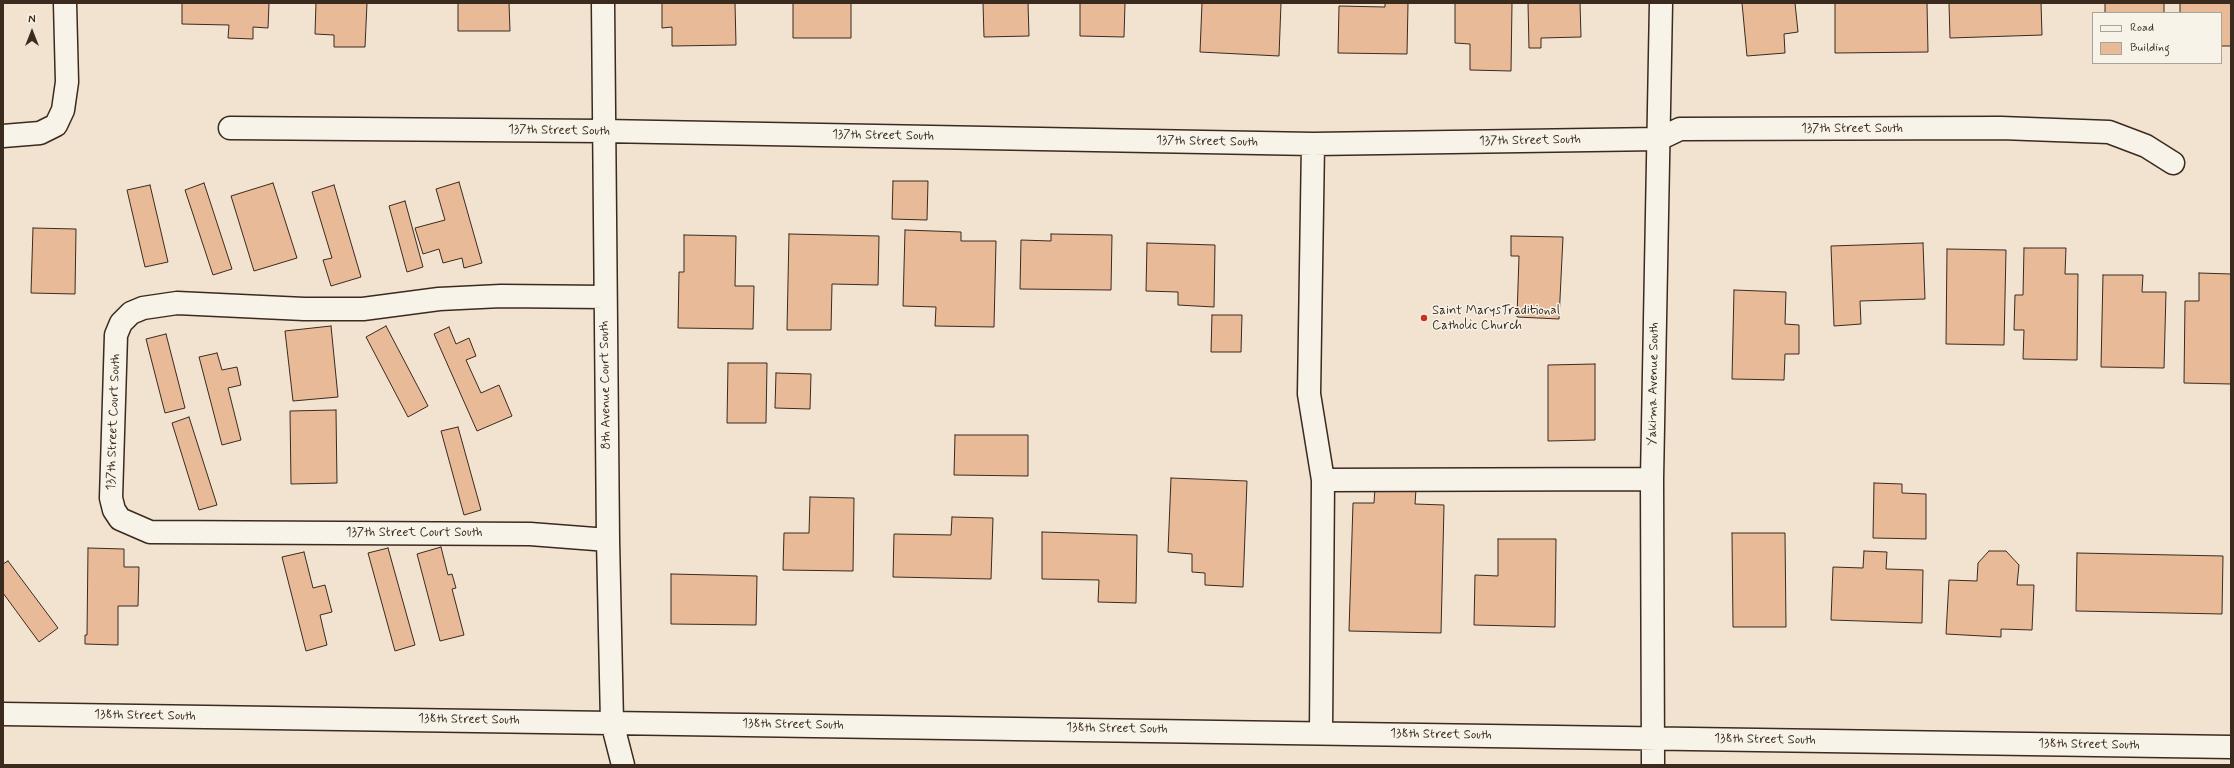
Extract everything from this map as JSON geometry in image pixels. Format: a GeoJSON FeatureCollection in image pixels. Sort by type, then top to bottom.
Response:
{"type":"FeatureCollection","features":[{"type":"Feature","properties":{"kind":"street"},"geometry":{"type":"LineString","coordinates":[[3,136],[40,133],[56,125],[63,110],[66,82],[65,3]]}},
{"type":"Feature","properties":{"kind":"street","name":"8th Avenue Court South"},"geometry":{"type":"LineString","coordinates":[[603,3],[608,540],[612,722],[623,765]]}},
{"type":"Feature","properties":{"kind":"street","name":"Yakima Avenue South"},"geometry":{"type":"LineString","coordinates":[[1653,765],[1652,479],[1662,3]]}},
{"type":"Feature","properties":{"kind":"street","name":"137th Street South"},"geometry":{"type":"LineString","coordinates":[[230,128],[603,131],[1313,144],[1659,139],[1680,129],[2000,128],[2109,132],[2146,146],[2173,163]]}},
{"type":"Feature","properties":{"kind":"street"},"geometry":{"type":"LineString","coordinates":[[1313,144],[1309,394],[1323,480],[1321,732]]}},
{"type":"Feature","properties":{"kind":"street","name":"137th Street Court South"},"geometry":{"type":"LineString","coordinates":[[605,297],[500,296],[447,299],[363,309],[304,309],[177,303],[143,308],[131,313],[121,323],[116,335],[111,498],[114,510],[120,519],[150,532],[530,534],[608,540]]}},
{"type":"Feature","properties":{"kind":"street"},"geometry":{"type":"LineString","coordinates":[[1323,480],[1652,479]]}},
{"type":"Feature","properties":{"kind":"street","name":"138th Street South"},"geometry":{"type":"LineString","coordinates":[[3,714],[1321,732],[2231,748]]}},
{"type":"Feature","properties":{"kind":"building"},"geometry":{"type":"Polygon","coordinates":[[[182,3],[269,3],[268,28],[253,27],[253,39],[228,38],[229,25],[182,24],[182,3]]]}},
{"type":"Feature","properties":{"kind":"building"},"geometry":{"type":"Polygon","coordinates":[[[316,3],[367,3],[365,47],[334,47],[334,35],[315,34],[316,3]]]}},
{"type":"Feature","properties":{"kind":"building"},"geometry":{"type":"Polygon","coordinates":[[[458,3],[509,3],[510,31],[458,31],[458,3]]]}},
{"type":"Feature","properties":{"kind":"building"},"geometry":{"type":"Polygon","coordinates":[[[662,3],[735,3],[736,45],[672,46],[672,27],[662,28],[662,3]]]}},
{"type":"Feature","properties":{"kind":"building"},"geometry":{"type":"Polygon","coordinates":[[[793,3],[851,3],[851,38],[793,38],[793,3]]]}},
{"type":"Feature","properties":{"kind":"building"},"geometry":{"type":"Polygon","coordinates":[[[983,3],[1028,3],[1029,36],[984,37],[983,3]]]}},
{"type":"Feature","properties":{"kind":"building"},"geometry":{"type":"Polygon","coordinates":[[[1080,3],[1125,3],[1124,37],[1080,36],[1080,3]]]}},
{"type":"Feature","properties":{"kind":"building"},"geometry":{"type":"Polygon","coordinates":[[[1202,3],[1281,3],[1279,56],[1200,52],[1202,3]]]}},
{"type":"Feature","properties":{"kind":"building"},"geometry":{"type":"Polygon","coordinates":[[[1385,3],[1408,3],[1407,54],[1338,53],[1339,6],[1385,7],[1385,3]]]}},
{"type":"Feature","properties":{"kind":"building"},"geometry":{"type":"Polygon","coordinates":[[[1455,3],[1512,3],[1511,71],[1470,70],[1470,44],[1455,43],[1455,3]]]}},
{"type":"Feature","properties":{"kind":"building"},"geometry":{"type":"Polygon","coordinates":[[[1528,3],[1580,3],[1581,37],[1541,38],[1541,48],[1529,48],[1528,3]]]}},
{"type":"Feature","properties":{"kind":"building"},"geometry":{"type":"Polygon","coordinates":[[[1742,3],[1795,3],[1798,32],[1784,34],[1785,53],[1747,56],[1742,3]]]}},
{"type":"Feature","properties":{"kind":"building"},"geometry":{"type":"Polygon","coordinates":[[[1835,3],[1927,3],[1928,52],[1835,53],[1835,3]]]}},
{"type":"Feature","properties":{"kind":"building"},"geometry":{"type":"Polygon","coordinates":[[[1949,3],[2041,3],[2042,35],[1950,38],[1949,3]]]}},
{"type":"Feature","properties":{"kind":"building"},"geometry":{"type":"Polygon","coordinates":[[[2105,3],[2164,3],[2164,12],[2105,12],[2105,3]]]}},
{"type":"Feature","properties":{"kind":"building"},"geometry":{"type":"Polygon","coordinates":[[[2180,3],[2231,3],[2231,46],[2222,46],[2222,12],[2180,12],[2180,3]]]}},
{"type":"Feature","properties":{"kind":"building"},"geometry":{"type":"Polygon","coordinates":[[[893,181],[928,181],[927,220],[892,219],[893,181]]]}},
{"type":"Feature","properties":{"kind":"building"},"geometry":{"type":"Polygon","coordinates":[[[459,182],[482,263],[464,268],[462,258],[443,263],[439,249],[423,254],[415,228],[445,220],[436,189],[459,182]]]}},
{"type":"Feature","properties":{"kind":"building"},"geometry":{"type":"Polygon","coordinates":[[[204,183],[232,269],[213,275],[185,190],[204,183]]]}},
{"type":"Feature","properties":{"kind":"building"},"geometry":{"type":"Polygon","coordinates":[[[273,183],[297,258],[254,271],[231,196],[273,183]]]}},
{"type":"Feature","properties":{"kind":"building"},"geometry":{"type":"Polygon","coordinates":[[[150,185],[168,262],[145,267],[127,190],[150,185]]]}},
{"type":"Feature","properties":{"kind":"building"},"geometry":{"type":"Polygon","coordinates":[[[334,185],[361,277],[331,286],[323,260],[332,258],[312,192],[334,185]]]}},
{"type":"Feature","properties":{"kind":"building"},"geometry":{"type":"Polygon","coordinates":[[[405,201],[423,267],[407,272],[389,206],[405,201]]]}},
{"type":"Feature","properties":{"kind":"building"},"geometry":{"type":"Polygon","coordinates":[[[33,228],[76,229],[75,294],[31,293],[33,228]]]}},
{"type":"Feature","properties":{"kind":"building"},"geometry":{"type":"Polygon","coordinates":[[[905,230],[961,232],[961,241],[996,241],[994,327],[935,326],[936,307],[903,306],[905,230]]]}},
{"type":"Feature","properties":{"kind":"building"},"geometry":{"type":"Polygon","coordinates":[[[789,234],[879,236],[878,285],[832,284],[831,330],[787,330],[789,234]]]}},
{"type":"Feature","properties":{"kind":"building"},"geometry":{"type":"Polygon","coordinates":[[[1051,234],[1112,235],[1111,290],[1020,289],[1021,240],[1051,241],[1051,234]]]}},
{"type":"Feature","properties":{"kind":"building"},"geometry":{"type":"Polygon","coordinates":[[[684,235],[736,236],[735,286],[754,286],[753,329],[678,328],[679,272],[684,272],[684,235]]]}},
{"type":"Feature","properties":{"kind":"building"},"geometry":{"type":"Polygon","coordinates":[[[1511,236],[1563,237],[1559,319],[1517,317],[1519,256],[1511,256],[1511,236]]]}},
{"type":"Feature","properties":{"kind":"building"},"geometry":{"type":"Polygon","coordinates":[[[1147,243],[1215,245],[1214,307],[1178,305],[1178,292],[1146,291],[1147,243]]]}},
{"type":"Feature","properties":{"kind":"building"},"geometry":{"type":"Polygon","coordinates":[[[1923,243],[1925,299],[1860,301],[1861,324],[1834,326],[1831,246],[1923,243]]]}},
{"type":"Feature","properties":{"kind":"building"},"geometry":{"type":"Polygon","coordinates":[[[2024,248],[2066,248],[2065,274],[2078,274],[2077,360],[2023,359],[2024,330],[2014,330],[2015,295],[2023,295],[2024,248]]]}},
{"type":"Feature","properties":{"kind":"building"},"geometry":{"type":"Polygon","coordinates":[[[1947,249],[2006,250],[2004,345],[1946,344],[1947,249]]]}},
{"type":"Feature","properties":{"kind":"building"},"geometry":{"type":"Polygon","coordinates":[[[2199,273],[2231,274],[2231,384],[2184,383],[2185,301],[2199,301],[2199,273]]]}},
{"type":"Feature","properties":{"kind":"building"},"geometry":{"type":"Polygon","coordinates":[[[2103,275],[2143,275],[2142,292],[2166,292],[2164,368],[2101,367],[2103,275]]]}},
{"type":"Feature","properties":{"kind":"building"},"geometry":{"type":"Polygon","coordinates":[[[1734,290],[1786,292],[1785,324],[1799,325],[1799,354],[1785,354],[1784,380],[1732,379],[1734,290]]]}},
{"type":"Feature","properties":{"kind":"building"},"geometry":{"type":"Polygon","coordinates":[[[1212,315],[1242,315],[1241,352],[1211,352],[1212,315]]]}},
{"type":"Feature","properties":{"kind":"building"},"geometry":{"type":"Polygon","coordinates":[[[331,326],[338,397],[293,401],[285,331],[331,326]]]}},
{"type":"Feature","properties":{"kind":"building"},"geometry":{"type":"Polygon","coordinates":[[[386,326],[428,406],[408,417],[366,337],[386,326]]]}},
{"type":"Feature","properties":{"kind":"building"},"geometry":{"type":"Polygon","coordinates":[[[449,327],[456,344],[469,338],[476,356],[466,360],[481,393],[499,385],[512,416],[477,431],[434,334],[449,327]]]}},
{"type":"Feature","properties":{"kind":"building"},"geometry":{"type":"Polygon","coordinates":[[[166,334],[185,408],[165,413],[146,339],[166,334]]]}},
{"type":"Feature","properties":{"kind":"building"},"geometry":{"type":"Polygon","coordinates":[[[217,353],[222,370],[237,367],[241,385],[228,388],[241,440],[222,445],[199,357],[217,353]]]}},
{"type":"Feature","properties":{"kind":"building"},"geometry":{"type":"Polygon","coordinates":[[[728,363],[767,363],[766,423],[727,423],[728,363]]]}},
{"type":"Feature","properties":{"kind":"building"},"geometry":{"type":"Polygon","coordinates":[[[1595,364],[1595,440],[1548,441],[1548,365],[1595,364]]]}},
{"type":"Feature","properties":{"kind":"building"},"geometry":{"type":"Polygon","coordinates":[[[776,373],[811,374],[810,409],[775,408],[776,373]]]}},
{"type":"Feature","properties":{"kind":"building"},"geometry":{"type":"Polygon","coordinates":[[[336,410],[337,483],[291,484],[290,411],[336,410]]]}},
{"type":"Feature","properties":{"kind":"building"},"geometry":{"type":"Polygon","coordinates":[[[189,417],[217,505],[199,510],[172,423],[189,417]]]}},
{"type":"Feature","properties":{"kind":"building"},"geometry":{"type":"Polygon","coordinates":[[[458,427],[481,510],[464,515],[441,431],[458,427]]]}},
{"type":"Feature","properties":{"kind":"building"},"geometry":{"type":"Polygon","coordinates":[[[955,435],[1028,435],[1028,476],[954,475],[955,435]]]}},
{"type":"Feature","properties":{"kind":"building"},"geometry":{"type":"Polygon","coordinates":[[[1171,478],[1247,481],[1243,587],[1205,585],[1205,573],[1192,572],[1192,554],[1168,552],[1171,478]]]}},
{"type":"Feature","properties":{"kind":"building"},"geometry":{"type":"Polygon","coordinates":[[[1874,483],[1902,484],[1902,493],[1926,494],[1926,539],[1873,538],[1874,483]]]}},
{"type":"Feature","properties":{"kind":"building"},"geometry":{"type":"Polygon","coordinates":[[[1375,488],[1416,489],[1415,504],[1444,505],[1441,633],[1349,631],[1353,503],[1374,503],[1375,488]]]}},
{"type":"Feature","properties":{"kind":"building"},"geometry":{"type":"Polygon","coordinates":[[[810,497],[854,498],[853,571],[783,570],[784,533],[809,533],[810,497]]]}},
{"type":"Feature","properties":{"kind":"building"},"geometry":{"type":"Polygon","coordinates":[[[952,517],[993,518],[991,579],[893,577],[894,534],[951,535],[952,517]]]}},
{"type":"Feature","properties":{"kind":"building"},"geometry":{"type":"Polygon","coordinates":[[[1042,532],[1137,535],[1136,603],[1098,602],[1099,580],[1042,579],[1042,532]]]}},
{"type":"Feature","properties":{"kind":"building"},"geometry":{"type":"Polygon","coordinates":[[[1732,533],[1785,533],[1786,627],[1733,627],[1732,533]]]}},
{"type":"Feature","properties":{"kind":"building"},"geometry":{"type":"Polygon","coordinates":[[[1498,539],[1556,539],[1555,627],[1474,625],[1475,575],[1498,576],[1498,539]]]}},
{"type":"Feature","properties":{"kind":"building"},"geometry":{"type":"Polygon","coordinates":[[[441,547],[448,575],[452,574],[456,588],[452,589],[464,635],[440,641],[417,554],[441,547]]]}},
{"type":"Feature","properties":{"kind":"building"},"geometry":{"type":"Polygon","coordinates":[[[88,548],[124,549],[124,567],[139,567],[138,606],[118,606],[118,645],[85,644],[85,635],[87,635],[88,548]]]}},
{"type":"Feature","properties":{"kind":"building"},"geometry":{"type":"Polygon","coordinates":[[[388,548],[415,645],[395,651],[368,553],[388,548]]]}},
{"type":"Feature","properties":{"kind":"building"},"geometry":{"type":"Polygon","coordinates":[[[1864,551],[1887,552],[1886,569],[1923,570],[1922,623],[1831,620],[1833,567],[1863,568],[1864,551]]]}},
{"type":"Feature","properties":{"kind":"building"},"geometry":{"type":"Polygon","coordinates":[[[1989,551],[2006,551],[2019,565],[2017,585],[2034,585],[2032,630],[2001,629],[2001,637],[1946,634],[1949,580],[1977,581],[1978,563],[1989,551]]]}},
{"type":"Feature","properties":{"kind":"building"},"geometry":{"type":"Polygon","coordinates":[[[304,552],[313,588],[325,585],[332,612],[320,615],[327,645],[306,651],[282,557],[304,552]]]}},
{"type":"Feature","properties":{"kind":"building"},"geometry":{"type":"Polygon","coordinates":[[[2077,553],[2223,556],[2222,614],[2076,611],[2077,553]]]}},
{"type":"Feature","properties":{"kind":"building"},"geometry":{"type":"Polygon","coordinates":[[[8,561],[58,628],[39,642],[3,593],[3,564],[8,561]]]}},
{"type":"Feature","properties":{"kind":"building"},"geometry":{"type":"Polygon","coordinates":[[[671,574],[757,576],[756,625],[671,624],[671,574]]]}},
{"type":"Feature","properties":{"kind":"place","name":"Saint MarysTraditional Catholic Church"},"geometry":{"type":"Point","coordinates":[1424,318]}}]}
